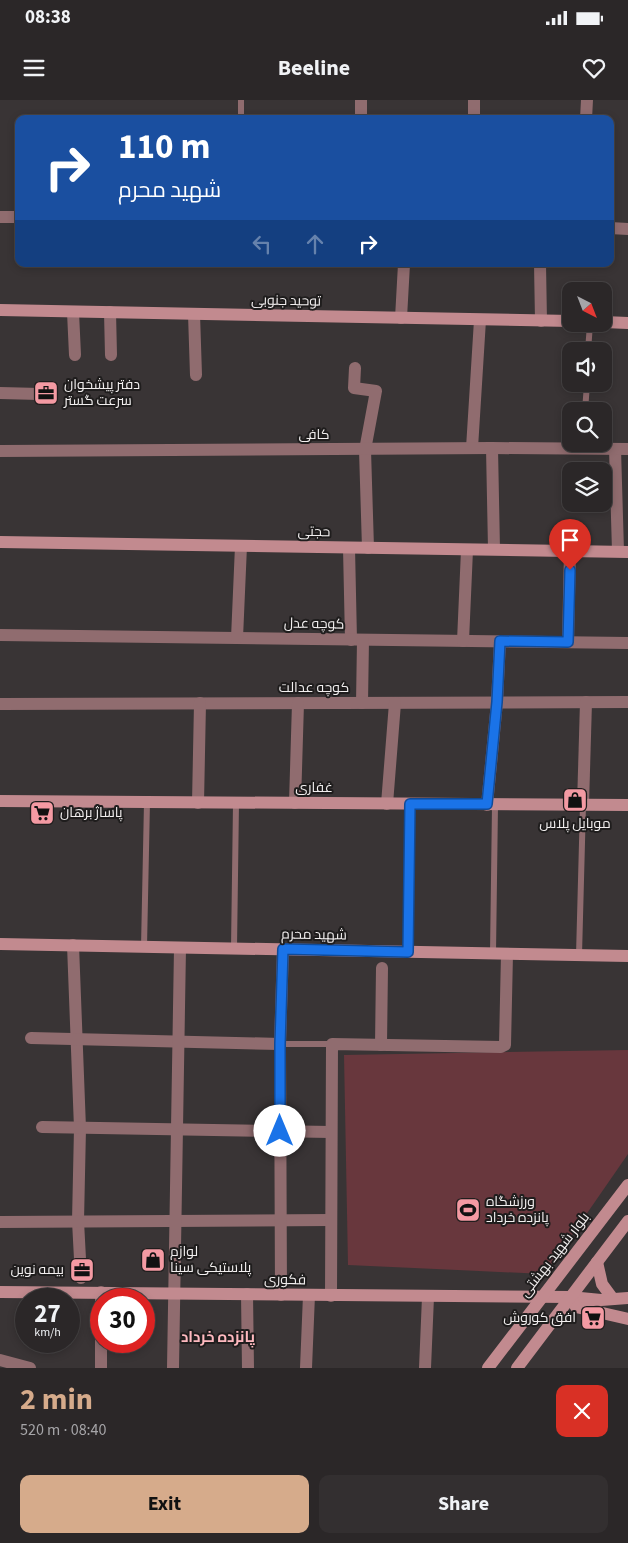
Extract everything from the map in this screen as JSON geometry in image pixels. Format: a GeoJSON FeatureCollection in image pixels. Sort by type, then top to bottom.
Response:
{"type":"FeatureCollection","features":[{"type":"Feature","properties":{"kind":"street"},"geometry":{"type":"LineString","coordinates":[[361,100],[361,115]]}},
{"type":"Feature","properties":{"kind":"street"},"geometry":{"type":"LineString","coordinates":[[474,100],[474,115]]}},
{"type":"Feature","properties":{"kind":"street"},"geometry":{"type":"LineString","coordinates":[[586,115],[587,100]]}},
{"type":"Feature","properties":{"kind":"street"},"geometry":{"type":"LineString","coordinates":[[0,216],[15,217]]}},
{"type":"Feature","properties":{"kind":"street"},"geometry":{"type":"LineString","coordinates":[[614,228],[628,229]]}},
{"type":"Feature","properties":{"kind":"street"},"geometry":{"type":"LineString","coordinates":[[401,318],[404,267]]}},
{"type":"Feature","properties":{"kind":"street"},"geometry":{"type":"LineString","coordinates":[[540,267],[541,321]]}},
{"type":"Feature","properties":{"kind":"street","name":"توحید جنوبی"},"geometry":{"type":"LineString","coordinates":[[0,310],[562,322]]}},
{"type":"Feature","properties":{"kind":"street"},"geometry":{"type":"LineString","coordinates":[[73,312],[75,356]]}},
{"type":"Feature","properties":{"kind":"street"},"geometry":{"type":"LineString","coordinates":[[110,312],[111,355]]}},
{"type":"Feature","properties":{"kind":"street"},"geometry":{"type":"LineString","coordinates":[[194,314],[196,375]]}},
{"type":"Feature","properties":{"kind":"street"},"geometry":{"type":"LineString","coordinates":[[472,448],[480,320]]}},
{"type":"Feature","properties":{"kind":"street"},"geometry":{"type":"LineString","coordinates":[[612,322],[628,323]]}},
{"type":"Feature","properties":{"kind":"street"},"geometry":{"type":"LineString","coordinates":[[355,368],[354,388],[376,391],[365,450],[368,548]]}},
{"type":"Feature","properties":{"kind":"street"},"geometry":{"type":"LineString","coordinates":[[0,393],[40,394]]}},
{"type":"Feature","properties":{"kind":"street","name":"کافی"},"geometry":{"type":"LineString","coordinates":[[0,451],[562,447]]}},
{"type":"Feature","properties":{"kind":"street"},"geometry":{"type":"LineString","coordinates":[[492,448],[494,549]]}},
{"type":"Feature","properties":{"kind":"street"},"geometry":{"type":"LineString","coordinates":[[622,449],[623,552]]}},
{"type":"Feature","properties":{"kind":"street","name":"حجتی"},"geometry":{"type":"LineString","coordinates":[[0,542],[623,552]]}},
{"type":"Feature","properties":{"kind":"street"},"geometry":{"type":"LineString","coordinates":[[237,638],[241,546]]}},
{"type":"Feature","properties":{"kind":"street"},"geometry":{"type":"LineString","coordinates":[[349,548],[362,703]]}},
{"type":"Feature","properties":{"kind":"street"},"geometry":{"type":"LineString","coordinates":[[463,641],[467,550]]}},
{"type":"Feature","properties":{"kind":"street"},"geometry":{"type":"LineString","coordinates":[[568,642],[570,552]]}},
{"type":"Feature","properties":{"kind":"street","name":"کوچه عدل"},"geometry":{"type":"LineString","coordinates":[[0,635],[628,643]]}},
{"type":"Feature","properties":{"kind":"street"},"geometry":{"type":"LineString","coordinates":[[491,805],[500,641]]}},
{"type":"Feature","properties":{"kind":"street"},"geometry":{"type":"LineString","coordinates":[[583,805],[586,702]]}},
{"type":"Feature","properties":{"kind":"street","name":"کوچه عدالت"},"geometry":{"type":"LineString","coordinates":[[0,704],[628,702]]}},
{"type":"Feature","properties":{"kind":"street"},"geometry":{"type":"LineString","coordinates":[[295,803],[298,703]]}},
{"type":"Feature","properties":{"kind":"street"},"geometry":{"type":"LineString","coordinates":[[387,804],[395,703]]}},
{"type":"Feature","properties":{"kind":"street"},"geometry":{"type":"LineString","coordinates":[[198,803],[200,704]]}},
{"type":"Feature","properties":{"kind":"street","name":"غفاری"},"geometry":{"type":"LineString","coordinates":[[1,802],[628,805]]}},
{"type":"Feature","properties":{"kind":"street","name":"شهید محرم"},"geometry":{"type":"LineString","coordinates":[[0,944],[628,956]]}},
{"type":"Feature","properties":{"kind":"street"},"geometry":{"type":"LineString","coordinates":[[73,945],[75,1039],[80,1128],[78,1221],[81,1278]]}},
{"type":"Feature","properties":{"kind":"street"},"geometry":{"type":"LineString","coordinates":[[173,1368],[179,1129],[180,948]]}},
{"type":"Feature","properties":{"kind":"street"},"geometry":{"type":"LineString","coordinates":[[281,1295],[279,1220],[280,1044],[283,949]]}},
{"type":"Feature","properties":{"kind":"street"},"geometry":{"type":"LineString","coordinates":[[331,1296],[332,1044],[501,1047],[505,1045],[507,954]]}},
{"type":"Feature","properties":{"kind":"street"},"geometry":{"type":"LineString","coordinates":[[381,1044],[382,968]]}},
{"type":"Feature","properties":{"kind":"street"},"geometry":{"type":"LineString","coordinates":[[31,1038],[280,1044]]}},
{"type":"Feature","properties":{"kind":"street"},"geometry":{"type":"LineString","coordinates":[[42,1127],[331,1132]]}},
{"type":"Feature","properties":{"kind":"street","name":"بلوار شهید بهشتی"},"geometry":{"type":"LineString","coordinates":[[488,1368],[628,1185]]}},
{"type":"Feature","properties":{"kind":"street"},"geometry":{"type":"LineString","coordinates":[[0,1222],[332,1220]]}},
{"type":"Feature","properties":{"kind":"street"},"geometry":{"type":"LineString","coordinates":[[517,1368],[628,1221]]}},
{"type":"Feature","properties":{"kind":"street"},"geometry":{"type":"LineString","coordinates":[[596,1262],[602,1284],[613,1299]]}},
{"type":"Feature","properties":{"kind":"street","name":"فکوری"},"geometry":{"type":"LineString","coordinates":[[0,1292],[90,1292]]}},
{"type":"Feature","properties":{"kind":"street","name":"فکوری"},"geometry":{"type":"LineString","coordinates":[[155,1293],[570,1297],[601,1300],[628,1298]]}},
{"type":"Feature","properties":{"kind":"street"},"geometry":{"type":"LineString","coordinates":[[247,1294],[248,1368]]}},
{"type":"Feature","properties":{"kind":"street"},"geometry":{"type":"LineString","coordinates":[[306,1368],[309,1295]]}},
{"type":"Feature","properties":{"kind":"street"},"geometry":{"type":"LineString","coordinates":[[425,1368],[428,1297]]}},
{"type":"Feature","properties":{"kind":"street"},"geometry":{"type":"LineString","coordinates":[[570,1297],[576,1307],[628,1319]]}},
{"type":"Feature","properties":{"kind":"street"},"geometry":{"type":"LineString","coordinates":[[100,1353],[100,1368]]}},
{"type":"Feature","properties":{"kind":"street"},"geometry":{"type":"LineString","coordinates":[[527,1368],[528,1354]]}},
{"type":"Feature","properties":{"kind":"street"},"geometry":{"type":"LineString","coordinates":[[0,1360],[30,1368]]}},
{"type":"Feature","properties":{"kind":"lane"},"geometry":{"type":"LineString","coordinates":[[241,100],[241,115]]}},
{"type":"Feature","properties":{"kind":"lane"},"geometry":{"type":"LineString","coordinates":[[144,947],[147,802]]}},
{"type":"Feature","properties":{"kind":"lane"},"geometry":{"type":"LineString","coordinates":[[234,948],[236,803]]}},
{"type":"Feature","properties":{"kind":"lane"},"geometry":{"type":"LineString","coordinates":[[408,952],[410,804]]}},
{"type":"Feature","properties":{"kind":"lane"},"geometry":{"type":"LineString","coordinates":[[491,805],[493,953]]}},
{"type":"Feature","properties":{"kind":"lane"},"geometry":{"type":"LineString","coordinates":[[579,955],[583,805]]}},
{"type":"Feature","properties":{"kind":"lane"},"geometry":{"type":"LineString","coordinates":[[280,1044],[332,1044]]}},
{"type":"Feature","properties":{"kind":"shaded area","name":"ورزشگاه پانزده خرداد"},"geometry":{"type":"Polygon","coordinates":[[[628,1050],[628,1154],[545,1274],[348,1265],[344,1055],[628,1050]]]}},
{"type":"Feature","properties":{"kind":"place","name":"دفتر پیشخوان سرعت گستر"},"geometry":{"type":"Point","coordinates":[46,393]}},
{"type":"Feature","properties":{"kind":"place","name":"موبایل پلاس"},"geometry":{"type":"Point","coordinates":[575,800]}},
{"type":"Feature","properties":{"kind":"place","name":"پاساژ برهان"},"geometry":{"type":"Point","coordinates":[42,813]}},
{"type":"Feature","properties":{"kind":"place","name":"ورزشگاه پانزده خرداد"},"geometry":{"type":"Point","coordinates":[468,1210]}},
{"type":"Feature","properties":{"kind":"place","name":"لوازم پلاستیکی سینا"},"geometry":{"type":"Point","coordinates":[153,1260]}},
{"type":"Feature","properties":{"kind":"place","name":"بیمه نوین"},"geometry":{"type":"Point","coordinates":[82,1270]}},
{"type":"Feature","properties":{"kind":"place","name":"افق کوروش"},"geometry":{"type":"Point","coordinates":[593,1318]}},
{"type":"Feature","properties":{"kind":"district","name":"پانزده خرداد"},"geometry":{"type":"Point","coordinates":[218,1337]}},
{"type":"Feature","properties":{"kind":"route"},"geometry":{"type":"LineString","coordinates":[[280,1131],[283,949],[408,952],[410,804],[487,804],[497,702],[500,641],[568,642],[570,570]]}}]}
